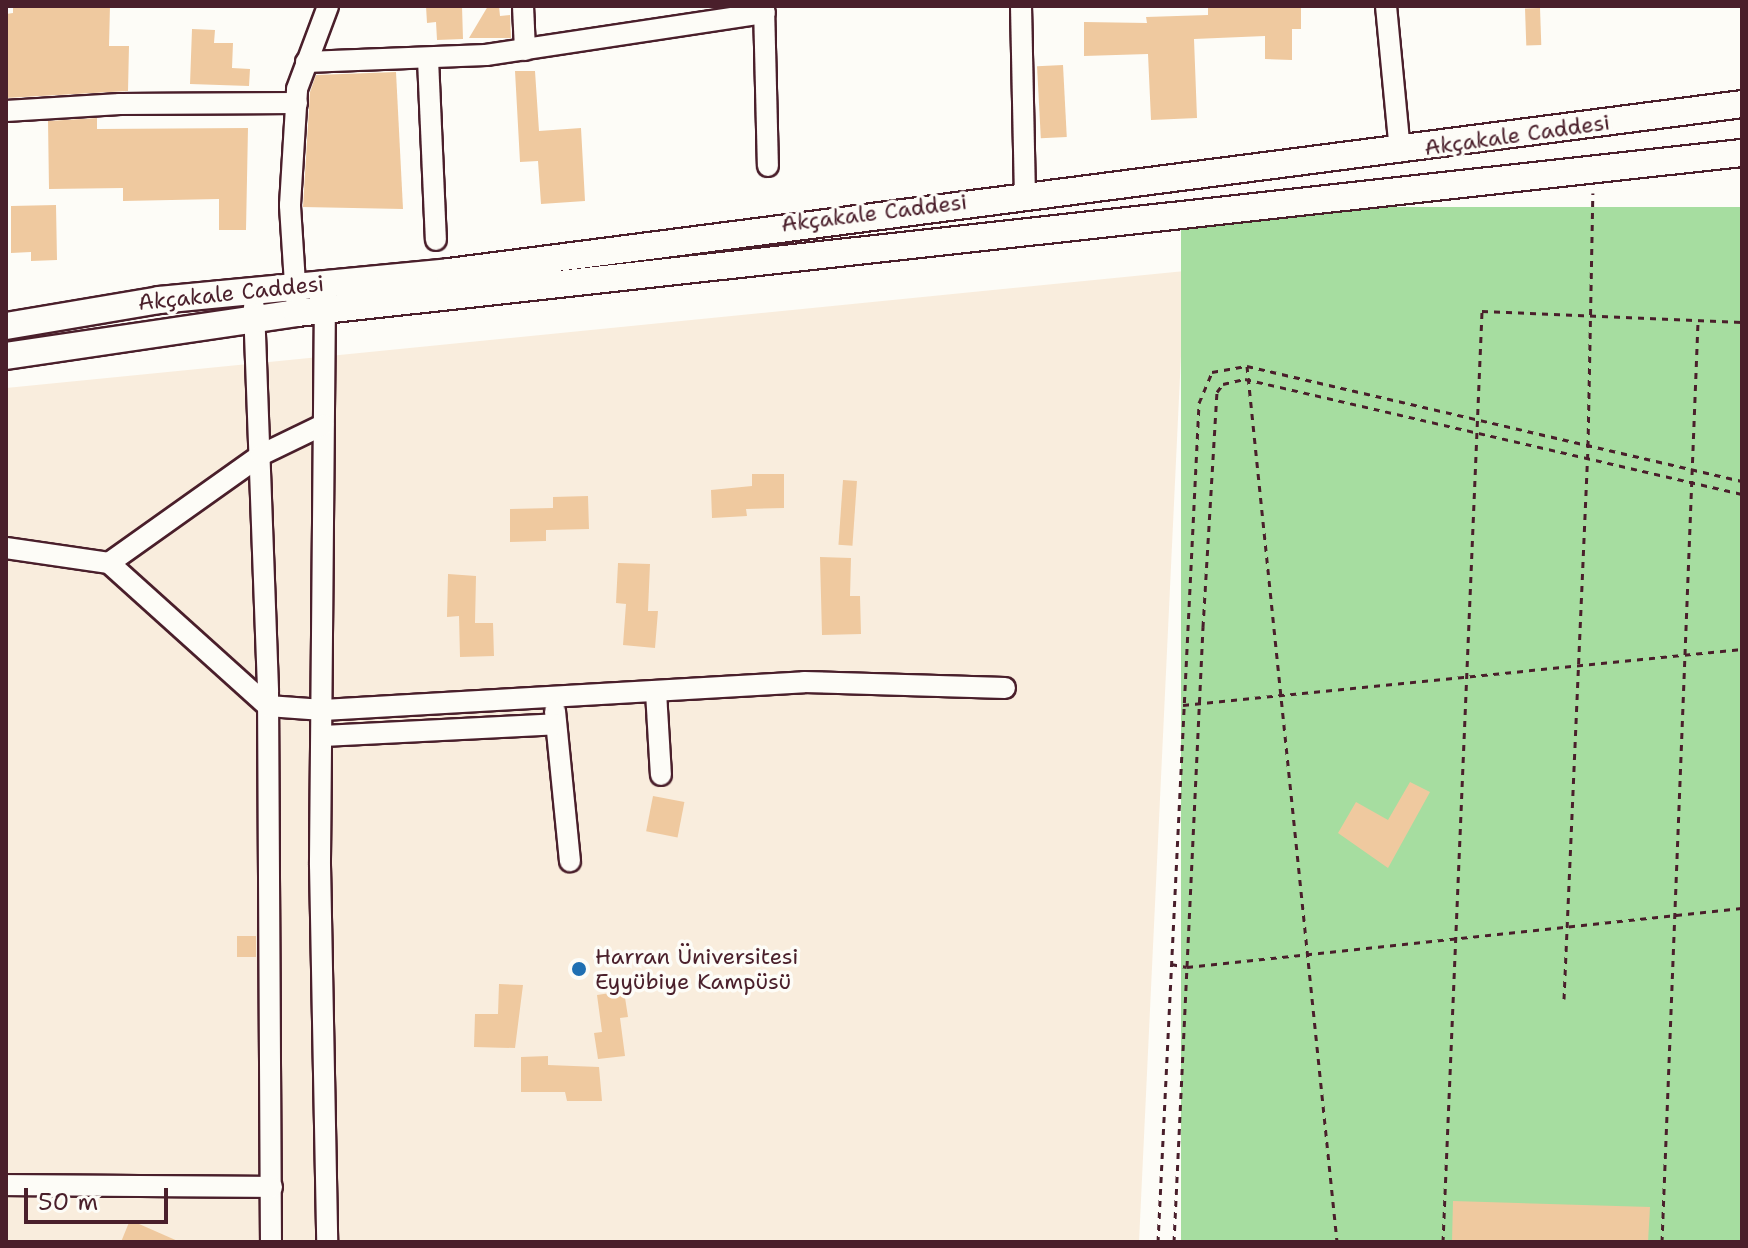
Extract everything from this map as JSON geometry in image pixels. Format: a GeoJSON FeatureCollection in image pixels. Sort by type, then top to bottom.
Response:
{"type":"FeatureCollection","features":[{"type":"Feature","properties":{"kind":"main road","name":"Akçakale Caddesi"},"geometry":{"type":"LineString","coordinates":[[6,326],[249,290],[449,272],[1025,194],[1400,151],[1742,104]]}},
{"type":"Feature","properties":{"kind":"main road","name":"Akçakale Caddesi"},"geometry":{"type":"LineString","coordinates":[[6,356],[297,313],[1742,153]]}},
{"type":"Feature","properties":{"kind":"street"},"geometry":{"type":"LineString","coordinates":[[297,313],[290,205],[297,103],[306,62],[328,6]]}},
{"type":"Feature","properties":{"kind":"street"},"geometry":{"type":"LineString","coordinates":[[523,6],[525,50]]}},
{"type":"Feature","properties":{"kind":"street"},"geometry":{"type":"LineString","coordinates":[[1021,6],[1025,194]]}},
{"type":"Feature","properties":{"kind":"street"},"geometry":{"type":"LineString","coordinates":[[1386,6],[1400,151]]}},
{"type":"Feature","properties":{"kind":"street"},"geometry":{"type":"LineString","coordinates":[[306,62],[428,59],[525,50],[764,10],[768,166]]}},
{"type":"Feature","properties":{"kind":"street"},"geometry":{"type":"LineString","coordinates":[[428,59],[436,240]]}},
{"type":"Feature","properties":{"kind":"street"},"geometry":{"type":"LineString","coordinates":[[6,111],[120,104],[297,103]]}},
{"type":"Feature","properties":{"kind":"street"},"geometry":{"type":"LineString","coordinates":[[325,282],[323,736],[327,1242]]}},
{"type":"Feature","properties":{"kind":"street"},"geometry":{"type":"LineString","coordinates":[[249,290],[257,319],[268,706],[271,1242]]}},
{"type":"Feature","properties":{"kind":"street"},"geometry":{"type":"LineString","coordinates":[[109,563],[261,455],[323,425]]}},
{"type":"Feature","properties":{"kind":"street"},"geometry":{"type":"LineString","coordinates":[[6,548],[109,563],[268,706],[323,710],[554,699],[804,682],[1005,688]]}},
{"type":"Feature","properties":{"kind":"street"},"geometry":{"type":"LineString","coordinates":[[656,692],[661,775]]}},
{"type":"Feature","properties":{"kind":"street"},"geometry":{"type":"LineString","coordinates":[[554,699],[570,861]]}},
{"type":"Feature","properties":{"kind":"street"},"geometry":{"type":"LineString","coordinates":[[323,736],[556,724]]}},
{"type":"Feature","properties":{"kind":"street"},"geometry":{"type":"LineString","coordinates":[[6,1185],[272,1187]]}},
{"type":"Feature","properties":{"kind":"path"},"geometry":{"type":"LineString","coordinates":[[1564,999],[1564,926],[1584,459],[1588,446],[1593,170]]}},
{"type":"Feature","properties":{"kind":"path"},"geometry":{"type":"LineString","coordinates":[[1443,1242],[1482,311],[1589,313],[1742,322]]}},
{"type":"Feature","properties":{"kind":"path"},"geometry":{"type":"LineString","coordinates":[[1662,1242],[1673,916],[1695,483],[1698,321]]}},
{"type":"Feature","properties":{"kind":"path"},"geometry":{"type":"LineString","coordinates":[[1247,366],[1245,379],[1337,1242]]}},
{"type":"Feature","properties":{"kind":"path"},"geometry":{"type":"LineString","coordinates":[[1158,1242],[1199,403],[1212,372],[1247,366],[1477,423],[1742,481]]}},
{"type":"Feature","properties":{"kind":"path"},"geometry":{"type":"LineString","coordinates":[[1174,1242],[1217,392],[1229,379],[1245,379],[1742,494]]}},
{"type":"Feature","properties":{"kind":"path"},"geometry":{"type":"LineString","coordinates":[[1183,705],[1466,680],[1742,649]]}},
{"type":"Feature","properties":{"kind":"path"},"geometry":{"type":"LineString","coordinates":[[1171,964],[1187,967],[1455,936],[1742,908]]}},
{"type":"Feature","properties":{"kind":"shaded area","name":"Harran Üniversitesi Eyyübiye Kampüsü"},"geometry":{"type":"Polygon","coordinates":[[[1185,271],[1139,1242],[6,1242],[6,388],[1185,271]]]}},
{"type":"Feature","properties":{"kind":"green space"},"geometry":{"type":"Polygon","coordinates":[[[1181,207],[1742,207],[1742,1242],[1181,1242],[1181,207]]]}},
{"type":"Feature","properties":{"kind":"building"},"geometry":{"type":"Polygon","coordinates":[[[13,6],[110,6],[109,46],[129,46],[128,91],[6,98],[6,14],[13,13],[13,6]]]}},
{"type":"Feature","properties":{"kind":"building"},"geometry":{"type":"Polygon","coordinates":[[[426,6],[462,6],[463,39],[437,40],[436,22],[427,23],[426,6]]]}},
{"type":"Feature","properties":{"kind":"building"},"geometry":{"type":"Polygon","coordinates":[[[488,6],[499,6],[500,16],[510,15],[511,38],[469,38],[488,6]]]}},
{"type":"Feature","properties":{"kind":"building"},"geometry":{"type":"Polygon","coordinates":[[[1208,6],[1301,6],[1301,29],[1292,29],[1292,60],[1265,59],[1265,36],[1194,39],[1197,118],[1151,120],[1148,54],[1084,56],[1084,22],[1147,23],[1146,17],[1208,15],[1208,6]]]}},
{"type":"Feature","properties":{"kind":"building"},"geometry":{"type":"Polygon","coordinates":[[[1540,8],[1541,45],[1526,46],[1525,9],[1540,8]]]}},
{"type":"Feature","properties":{"kind":"building"},"geometry":{"type":"Polygon","coordinates":[[[192,29],[215,30],[214,43],[233,43],[232,68],[250,69],[249,86],[190,84],[192,29]]]}},
{"type":"Feature","properties":{"kind":"building"},"geometry":{"type":"Polygon","coordinates":[[[1063,65],[1067,137],[1041,138],[1037,66],[1063,65]]]}},
{"type":"Feature","properties":{"kind":"building"},"geometry":{"type":"Polygon","coordinates":[[[515,71],[535,71],[539,131],[581,128],[585,201],[541,204],[538,161],[520,162],[515,71]]]}},
{"type":"Feature","properties":{"kind":"building"},"geometry":{"type":"Polygon","coordinates":[[[396,72],[403,209],[303,207],[310,92],[316,75],[396,72]]]}},
{"type":"Feature","properties":{"kind":"building"},"geometry":{"type":"Polygon","coordinates":[[[97,118],[97,129],[248,128],[246,230],[219,230],[219,199],[123,201],[123,188],[49,189],[48,121],[97,118]]]}},
{"type":"Feature","properties":{"kind":"building"},"geometry":{"type":"Polygon","coordinates":[[[56,205],[57,260],[31,261],[31,252],[11,253],[11,206],[56,205]]]}},
{"type":"Feature","properties":{"kind":"building"},"geometry":{"type":"Polygon","coordinates":[[[752,474],[784,474],[784,508],[746,509],[747,516],[712,518],[711,490],[752,486],[752,474]]]}},
{"type":"Feature","properties":{"kind":"building"},"geometry":{"type":"Polygon","coordinates":[[[843,480],[857,481],[852,546],[838,545],[843,480]]]}},
{"type":"Feature","properties":{"kind":"building"},"geometry":{"type":"Polygon","coordinates":[[[588,496],[589,529],[546,530],[546,541],[510,542],[510,509],[553,508],[553,497],[588,496]]]}},
{"type":"Feature","properties":{"kind":"building"},"geometry":{"type":"Polygon","coordinates":[[[820,557],[851,558],[850,596],[860,596],[861,634],[822,635],[820,557]]]}},
{"type":"Feature","properties":{"kind":"building"},"geometry":{"type":"Polygon","coordinates":[[[618,563],[650,564],[648,611],[658,611],[655,648],[623,645],[626,604],[616,603],[618,563]]]}},
{"type":"Feature","properties":{"kind":"building"},"geometry":{"type":"Polygon","coordinates":[[[448,574],[476,576],[475,623],[493,623],[494,656],[460,657],[459,616],[447,617],[448,574]]]}},
{"type":"Feature","properties":{"kind":"building"},"geometry":{"type":"Polygon","coordinates":[[[1410,782],[1430,792],[1388,868],[1338,833],[1356,802],[1388,820],[1410,782]]]}},
{"type":"Feature","properties":{"kind":"building"},"geometry":{"type":"Polygon","coordinates":[[[653,796],[684,802],[678,837],[646,831],[653,796]]]}},
{"type":"Feature","properties":{"kind":"building"},"geometry":{"type":"Polygon","coordinates":[[[237,936],[256,936],[256,957],[237,957],[237,936]]]}},
{"type":"Feature","properties":{"kind":"building"},"geometry":{"type":"Polygon","coordinates":[[[499,984],[523,985],[515,1048],[474,1047],[475,1014],[498,1014],[499,984]]]}},
{"type":"Feature","properties":{"kind":"building"},"geometry":{"type":"Polygon","coordinates":[[[624,991],[628,1017],[620,1018],[625,1056],[598,1059],[594,1033],[602,1032],[597,995],[624,991]]]}},
{"type":"Feature","properties":{"kind":"building"},"geometry":{"type":"Polygon","coordinates":[[[548,1056],[548,1065],[599,1067],[602,1101],[567,1101],[565,1092],[521,1092],[521,1057],[548,1056]]]}},
{"type":"Feature","properties":{"kind":"building"},"geometry":{"type":"Polygon","coordinates":[[[1453,1201],[1650,1207],[1648,1242],[1452,1242],[1453,1201]]]}},
{"type":"Feature","properties":{"kind":"building"},"geometry":{"type":"Polygon","coordinates":[[[130,1220],[180,1242],[121,1242],[130,1220]]]}},
{"type":"Feature","properties":{"kind":"place","name":"Harran Üniversitesi Eyyübiye Kampüsü"},"geometry":{"type":"Point","coordinates":[579,969]}}]}
